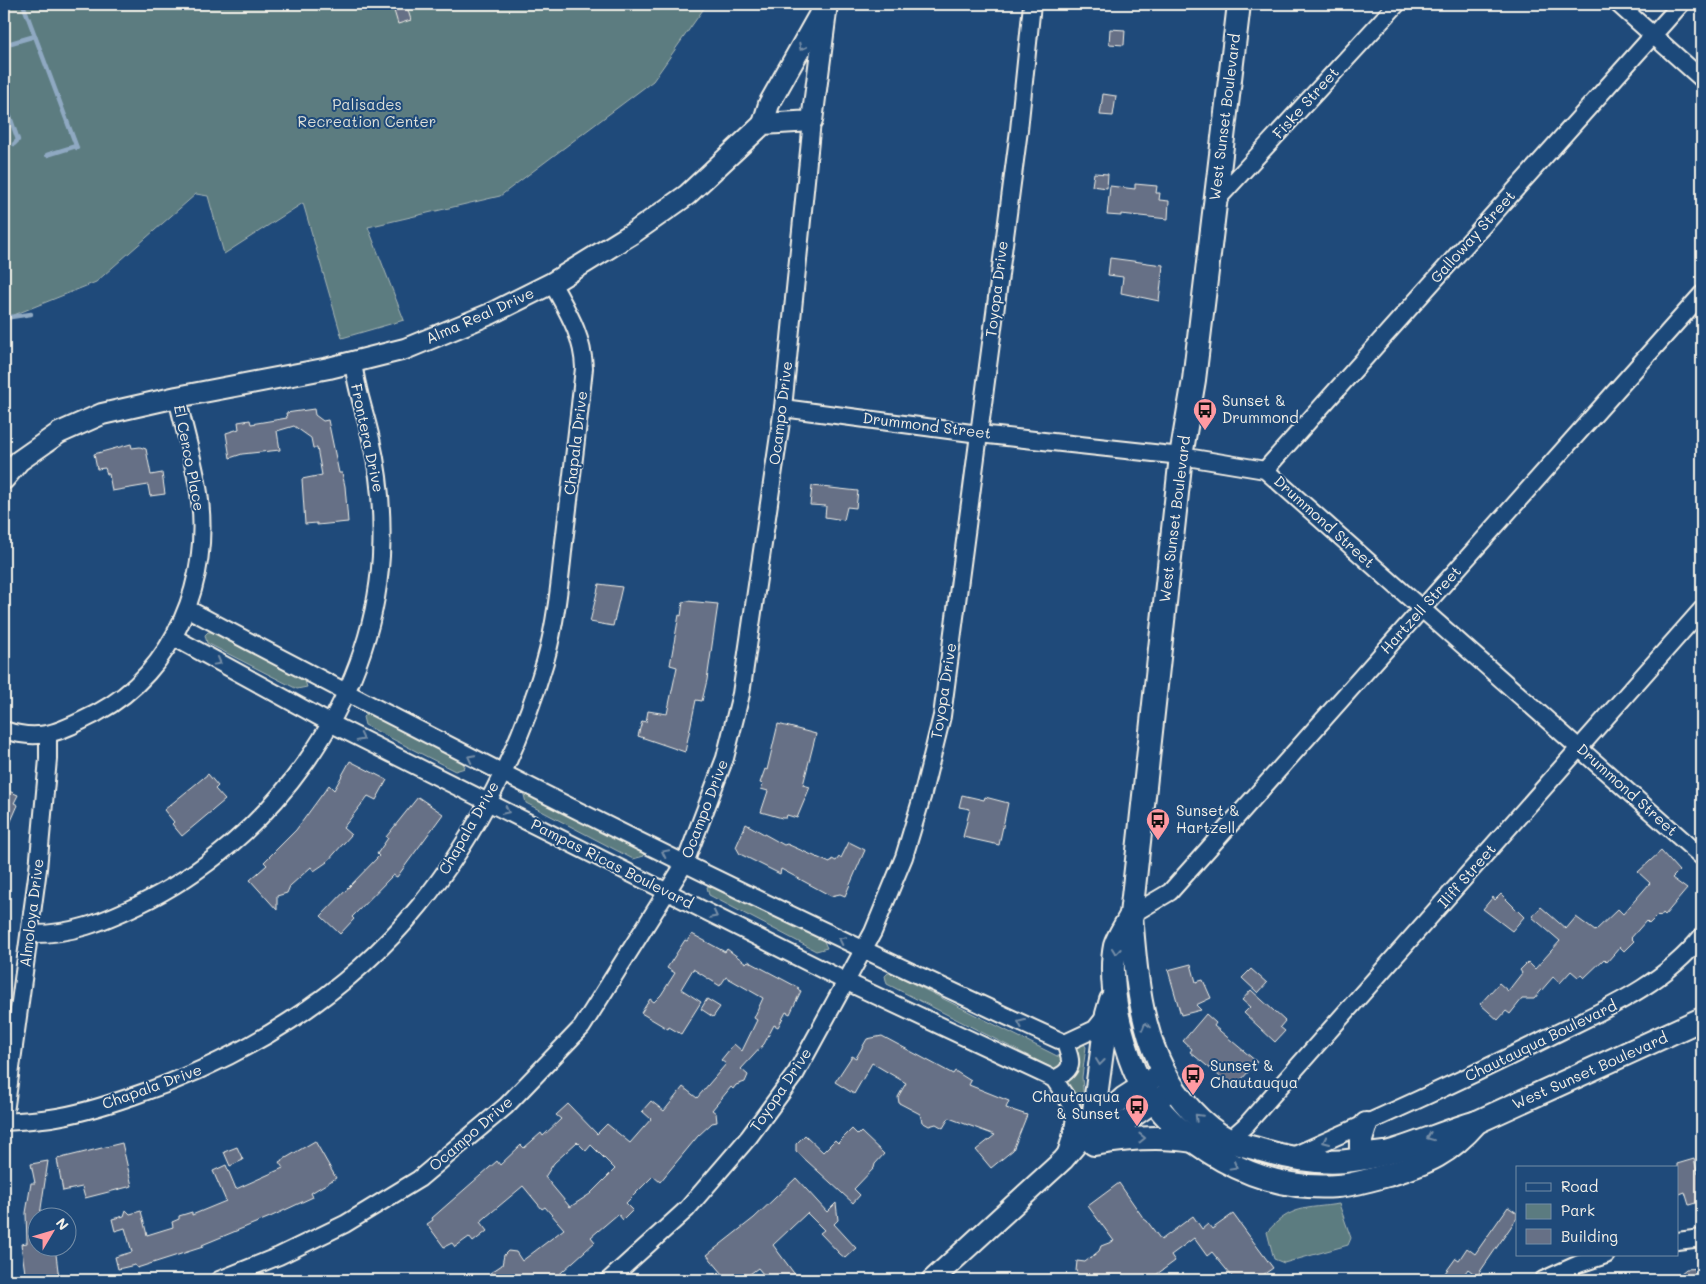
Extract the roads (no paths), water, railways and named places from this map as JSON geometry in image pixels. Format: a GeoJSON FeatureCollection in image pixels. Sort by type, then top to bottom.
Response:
{"type":"FeatureCollection","features":[{"type":"Feature","properties":{"kind":"main road","name":"West Sunset Boulevard"},"geometry":{"type":"LineString","coordinates":[[1239,4],[1194,380],[1181,456],[1131,915],[1136,974],[1145,1026],[1168,1080],[1202,1122],[1229,1140],[1287,1158],[1314,1162],[1354,1160],[1392,1152],[1444,1131],[1477,1122],[1702,1019]]}},
{"type":"Feature","properties":{"kind":"main road","name":"West Sunset Boulevard"},"geometry":{"type":"LineString","coordinates":[[1131,915],[1116,945],[1114,989],[1125,1046],[1149,1094],[1193,1141],[1240,1170],[1293,1184],[1337,1186],[1421,1165],[1458,1143],[1477,1122]]}},
{"type":"Feature","properties":{"kind":"main road"},"geometry":{"type":"LineString","coordinates":[[1114,989],[1107,1014],[1093,1135],[1130,1138],[1172,1137],[1193,1141]]}},
{"type":"Feature","properties":{"kind":"main road"},"geometry":{"type":"LineString","coordinates":[[1366,1124],[1361,1140],[1361,1148],[1368,1155],[1392,1152]]}},
{"type":"Feature","properties":{"kind":"street"},"geometry":{"type":"LineString","coordinates":[[826,4],[812,121],[763,124],[769,104],[826,4]]}},
{"type":"Feature","properties":{"kind":"street","name":"Toyopa Drive"},"geometry":{"type":"LineString","coordinates":[[609,1280],[687,1209],[749,1137],[796,1073],[864,952],[904,857],[922,797],[942,716],[980,434],[1032,4]]}},
{"type":"Feature","properties":{"kind":"street","name":"Fiske Street"},"geometry":{"type":"LineString","coordinates":[[1214,203],[1397,4]]}},
{"type":"Feature","properties":{"kind":"street"},"geometry":{"type":"LineString","coordinates":[[1618,4],[1702,78]]}},
{"type":"Feature","properties":{"kind":"street","name":"Galloway Street"},"geometry":{"type":"LineString","coordinates":[[1265,470],[1681,4]]}},
{"type":"Feature","properties":{"kind":"street","name":"Ocampo Drive"},"geometry":{"type":"LineString","coordinates":[[219,1280],[279,1256],[345,1224],[419,1179],[506,1106],[582,1027],[685,863],[726,758],[741,694],[783,408],[812,121]]}},
{"type":"Feature","properties":{"kind":"street","name":"Alma Real Drive"},"geometry":{"type":"LineString","coordinates":[[4,480],[19,461],[59,433],[102,414],[177,397],[329,368],[405,349],[490,314],[552,283],[633,233],[687,195],[763,124]]}},
{"type":"Feature","properties":{"kind":"street","name":"Chapala Drive"},"geometry":{"type":"LineString","coordinates":[[4,1121],[53,1118],[109,1104],[173,1082],[246,1048],[289,1022],[352,974],[419,907],[448,868],[487,802],[513,751],[546,661],[557,602],[584,368],[584,353],[577,330],[552,283]]}},
{"type":"Feature","properties":{"kind":"street","name":"Hartzell Street"},"geometry":{"type":"LineString","coordinates":[[1131,915],[1170,892],[1702,294]]}},
{"type":"Feature","properties":{"kind":"street","name":"Frontera Drive"},"geometry":{"type":"LineString","coordinates":[[30,934],[54,934],[72,931],[120,913],[160,894],[222,853],[286,790],[330,723],[346,693],[356,668],[373,611],[381,557],[381,514],[378,473],[371,437],[356,388],[354,361]]}},
{"type":"Feature","properties":{"kind":"street","name":"El Cerco Place"},"geometry":{"type":"LineString","coordinates":[[48,736],[71,726],[120,698],[136,685],[175,638],[188,609],[198,568],[202,526],[199,493],[177,397]]}},
{"type":"Feature","properties":{"kind":"street","name":"Drummond Street"},"geometry":{"type":"LineString","coordinates":[[783,408],[980,434],[1181,456],[1265,470],[1702,857]]}},
{"type":"Feature","properties":{"kind":"street","name":"Pampas Ricas Boulevard"},"geometry":{"type":"LineString","coordinates":[[188,609],[501,774],[864,952],[1065,1043]]}},
{"type":"Feature","properties":{"kind":"street","name":"Iliff Street"},"geometry":{"type":"LineString","coordinates":[[1229,1140],[1246,1125],[1702,609]]}},
{"type":"Feature","properties":{"kind":"street","name":"Pampas Ricas Boulevard"},"geometry":{"type":"LineString","coordinates":[[175,638],[330,723],[487,802],[847,982],[1054,1079],[1068,1097],[1075,1113],[1076,1124],[1063,1160]]}},
{"type":"Feature","properties":{"kind":"street"},"geometry":{"type":"LineString","coordinates":[[4,730],[48,736]]}},
{"type":"Feature","properties":{"kind":"street","name":"Almoloya Drive"},"geometry":{"type":"LineString","coordinates":[[4,1121],[30,934],[48,760],[48,736]]}},
{"type":"Feature","properties":{"kind":"street","name":"Chautauqua Boulevard"},"geometry":{"type":"LineString","coordinates":[[1287,1158],[1469,1077],[1638,993],[1670,970],[1702,936]]}},
{"type":"Feature","properties":{"kind":"street"},"geometry":{"type":"LineString","coordinates":[[1054,1079],[1065,1074],[1070,1068],[1071,1060],[1065,1043],[1095,1029],[1107,1014]]}},
{"type":"Feature","properties":{"kind":"street"},"geometry":{"type":"LineString","coordinates":[[932,1280],[1093,1135],[1124,1096],[1149,1094],[1168,1080]]}},
{"type":"Feature","properties":{"kind":"street"},"geometry":{"type":"LineString","coordinates":[[1678,1242],[1702,1238]]}},
{"type":"Feature","properties":{"kind":"street"},"geometry":{"type":"LineString","coordinates":[[1543,1280],[1603,1256]]}},
{"type":"Feature","properties":{"kind":"waterway"},"geometry":{"type":"LineString","coordinates":[[23,4],[77,148]]}},
{"type":"Feature","properties":{"kind":"waterway"},"geometry":{"type":"LineString","coordinates":[[4,45],[35,36]]}},
{"type":"Feature","properties":{"kind":"waterway"},"geometry":{"type":"LineString","coordinates":[[4,100],[18,140],[14,144]]}},
{"type":"Feature","properties":{"kind":"waterway"},"geometry":{"type":"LineString","coordinates":[[47,155],[76,146]]}},
{"type":"Feature","properties":{"kind":"waterway"},"geometry":{"type":"LineString","coordinates":[[4,318],[31,314]]}},
{"type":"Feature","properties":{"kind":"place","name":"Sunset & Drummond"},"geometry":{"type":"Point","coordinates":[1205,431]}},
{"type":"Feature","properties":{"kind":"place","name":"Sunset & Hartzell"},"geometry":{"type":"Point","coordinates":[1158,841]}},
{"type":"Feature","properties":{"kind":"place","name":"Sunset & Chautauqua"},"geometry":{"type":"Point","coordinates":[1193,1096]}},
{"type":"Feature","properties":{"kind":"place","name":"Chautauqua & Sunset"},"geometry":{"type":"Point","coordinates":[1137,1127]}},
{"type":"Feature","properties":{"kind":"park label","name":"Palisades Recreation Center"},"geometry":{"type":"Point","coordinates":[367,114]}}]}
